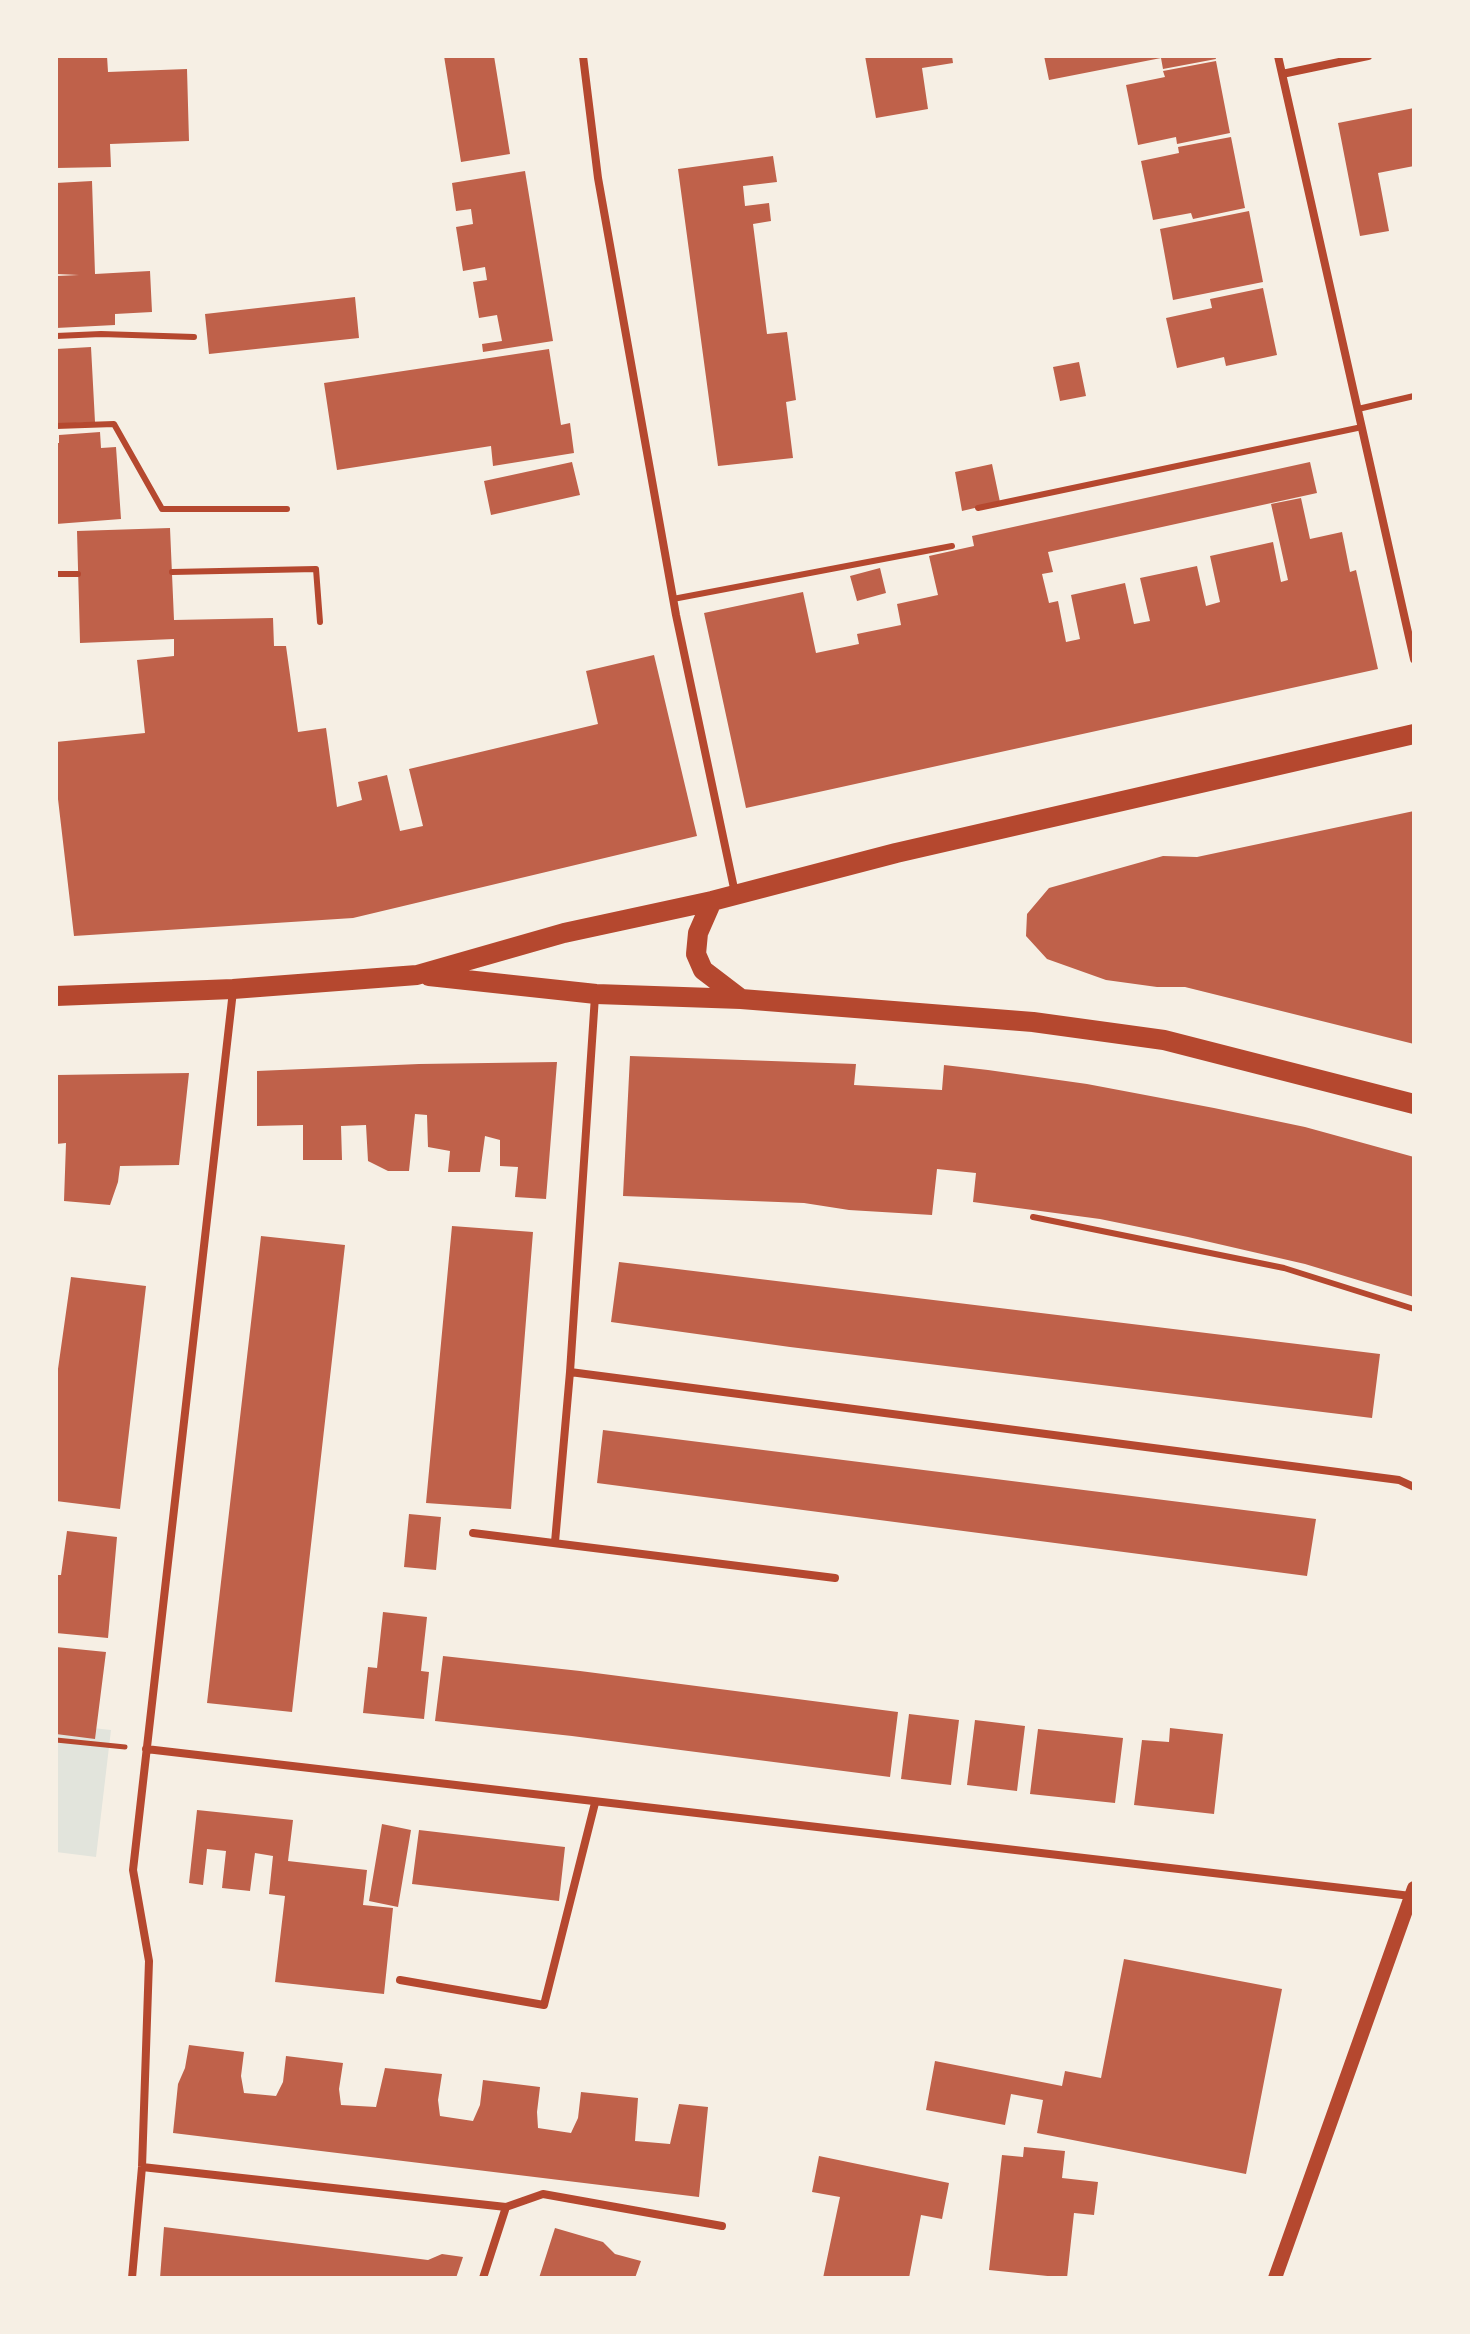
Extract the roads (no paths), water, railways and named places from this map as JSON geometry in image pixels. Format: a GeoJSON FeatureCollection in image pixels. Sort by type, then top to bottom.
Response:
{"type":"FeatureCollection","features":[{"type":"Feature","properties":{"kind":"main road"},"geometry":{"type":"LineString","coordinates":[[417,975],[564,933],[712,901],[911,850],[1414,734]]}},
{"type":"Feature","properties":{"kind":"main road"},"geometry":{"type":"LineString","coordinates":[[712,901],[698,933],[696,954],[703,970],[741,999]]}},
{"type":"Feature","properties":{"kind":"main road"},"geometry":{"type":"LineString","coordinates":[[56,996],[233,989],[417,975],[596,994],[741,999],[1033,1022],[1164,1040],[1414,1104]]}},
{"type":"Feature","properties":{"kind":"street"},"geometry":{"type":"LineString","coordinates":[[583,56],[598,178],[673,599],[736,893]]}},
{"type":"Feature","properties":{"kind":"street"},"geometry":{"type":"LineString","coordinates":[[1278,56],[1414,659]]}},
{"type":"Feature","properties":{"kind":"street"},"geometry":{"type":"LineString","coordinates":[[1282,74],[1368,56]]}},
{"type":"Feature","properties":{"kind":"street"},"geometry":{"type":"LineString","coordinates":[[132,2278],[142,2167],[149,1961],[133,1870],[233,989]]}},
{"type":"Feature","properties":{"kind":"street"},"geometry":{"type":"LineString","coordinates":[[555,1542],[596,994]]}},
{"type":"Feature","properties":{"kind":"street"},"geometry":{"type":"LineString","coordinates":[[570,1372],[1399,1480],[1414,1487]]}},
{"type":"Feature","properties":{"kind":"street"},"geometry":{"type":"LineString","coordinates":[[473,1533],[835,1578]]}},
{"type":"Feature","properties":{"kind":"street"},"geometry":{"type":"LineString","coordinates":[[146,1749],[595,1803],[1413,1892],[1275,2278]]}},
{"type":"Feature","properties":{"kind":"street"},"geometry":{"type":"LineString","coordinates":[[400,1980],[544,2005],[595,1803]]}},
{"type":"Feature","properties":{"kind":"street"},"geometry":{"type":"LineString","coordinates":[[142,2167],[506,2207],[543,2194],[722,2226]]}},
{"type":"Feature","properties":{"kind":"street"},"geometry":{"type":"LineString","coordinates":[[483,2278],[506,2207]]}},
{"type":"Feature","properties":{"kind":"lane"},"geometry":{"type":"LineString","coordinates":[[56,336],[194,337]]}},
{"type":"Feature","properties":{"kind":"lane"},"geometry":{"type":"LineString","coordinates":[[1358,409],[1414,396]]}},
{"type":"Feature","properties":{"kind":"lane"},"geometry":{"type":"LineString","coordinates":[[56,426],[114,424],[162,509],[287,509]]}},
{"type":"Feature","properties":{"kind":"lane"},"geometry":{"type":"LineString","coordinates":[[978,508],[1362,427]]}},
{"type":"Feature","properties":{"kind":"lane"},"geometry":{"type":"LineString","coordinates":[[673,599],[952,546]]}},
{"type":"Feature","properties":{"kind":"lane"},"geometry":{"type":"LineString","coordinates":[[172,572],[316,569],[320,622]]}},
{"type":"Feature","properties":{"kind":"lane"},"geometry":{"type":"LineString","coordinates":[[56,574],[78,574]]}},
{"type":"Feature","properties":{"kind":"lane"},"geometry":{"type":"LineString","coordinates":[[1033,1217],[1284,1268],[1414,1309]]}}]}
